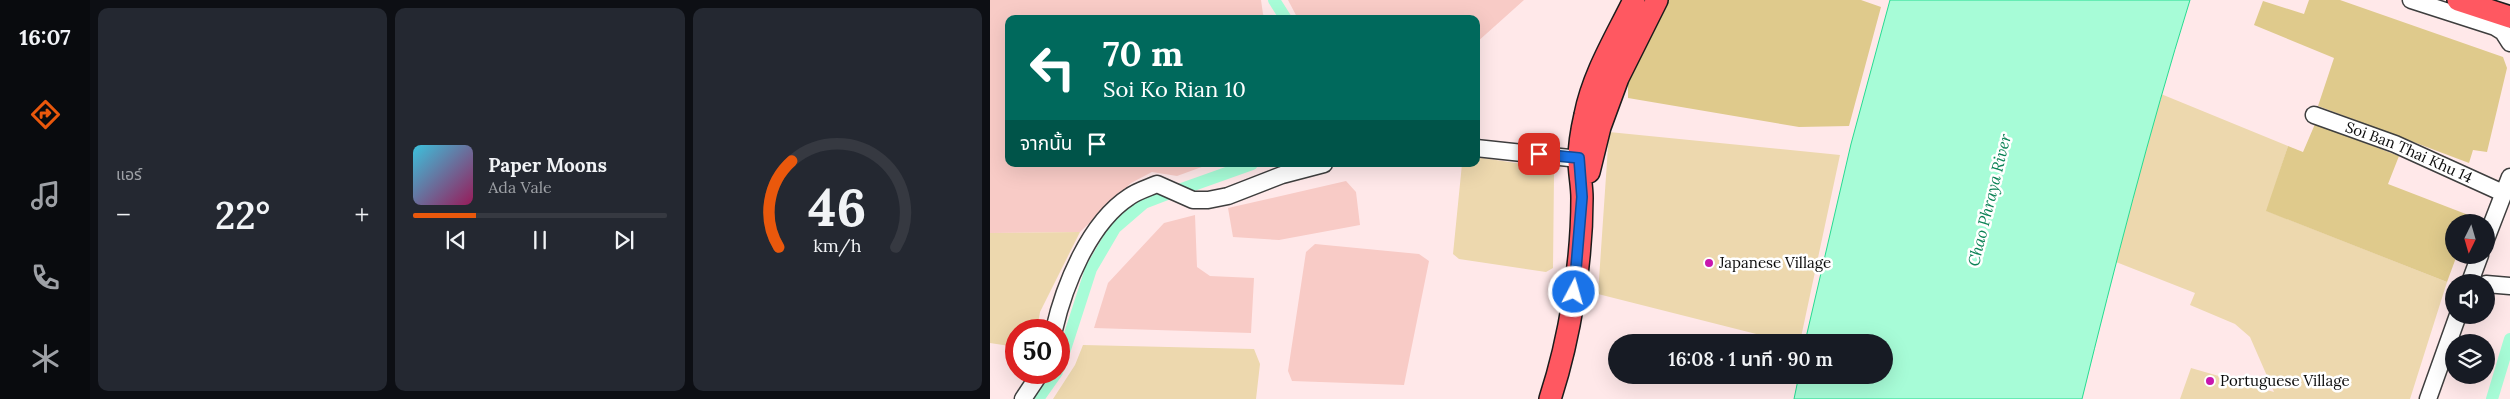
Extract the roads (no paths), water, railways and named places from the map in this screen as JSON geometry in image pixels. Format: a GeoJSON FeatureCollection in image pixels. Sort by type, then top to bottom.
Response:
{"type":"FeatureCollection","features":[{"type":"Feature","properties":{"kind":"main road"},"geometry":{"type":"LineString","coordinates":[[1550,399],[1562,361],[1576,275],[1582,197],[1579,158],[1585,114],[1599,71],[1634,0]]}},
{"type":"Feature","properties":{"kind":"main road"},"geometry":{"type":"LineString","coordinates":[[1582,197],[1600,127],[1618,78],[1657,0]]}},
{"type":"Feature","properties":{"kind":"main road"},"geometry":{"type":"LineString","coordinates":[[2458,0],[2510,17]]}},
{"type":"Feature","properties":{"kind":"street"},"geometry":{"type":"LineString","coordinates":[[2411,0],[2494,27],[2503,32],[2510,43]]}},
{"type":"Feature","properties":{"kind":"street","name":"Soi Ban Thai Khu 14"},"geometry":{"type":"LineString","coordinates":[[2314,116],[2395,144],[2504,193]]}},
{"type":"Feature","properties":{"kind":"street"},"geometry":{"type":"LineString","coordinates":[[1480,148],[1579,158]]}},
{"type":"Feature","properties":{"kind":"street"},"geometry":{"type":"LineString","coordinates":[[1056,319],[1086,246],[1107,217],[1128,197],[1157,184],[1162,184],[1193,200],[1208,200],[1228,196],[1282,175],[1313,167]]}},
{"type":"Feature","properties":{"kind":"street"},"geometry":{"type":"LineString","coordinates":[[2495,216],[2510,177]]}},
{"type":"Feature","properties":{"kind":"street"},"geometry":{"type":"LineString","coordinates":[[2495,285],[2510,286]]}},
{"type":"Feature","properties":{"kind":"street"},"geometry":{"type":"LineString","coordinates":[[2428,399],[2455,324]]}},
{"type":"Feature","properties":{"kind":"street"},"geometry":{"type":"LineString","coordinates":[[1023,399],[1033,384]]}},
{"type":"Feature","properties":{"kind":"water","name":"Chao Phraya River"},"geometry":{"type":"Polygon","coordinates":[[[1890,0],[2190,0],[2160,99],[2082,399],[1794,399],[1797,384],[1893,384],[1893,334],[1807,334],[1851,144],[1890,0]]]}},
{"type":"Feature","properties":{"kind":"waterway"},"geometry":{"type":"LineString","coordinates":[[1274,0],[1283,15]]}},
{"type":"Feature","properties":{"kind":"waterway"},"geometry":{"type":"LineString","coordinates":[[1179,190],[1244,167]]}},
{"type":"Feature","properties":{"kind":"waterway"},"geometry":{"type":"LineString","coordinates":[[1070,334],[1091,269],[1115,228],[1144,203],[1170,193]]}},
{"type":"Feature","properties":{"kind":"waterway"},"geometry":{"type":"LineString","coordinates":[[2492,399],[2510,339]]}},
{"type":"Feature","properties":{"kind":"waterway"},"geometry":{"type":"LineString","coordinates":[[1038,399],[1049,384]]}},
{"type":"Feature","properties":{"kind":"place","name":"Japanese Village"},"geometry":{"type":"Point","coordinates":[1709,263]}},
{"type":"Feature","properties":{"kind":"place","name":"Portuguese Village"},"geometry":{"type":"Point","coordinates":[2210,381]}}]}
